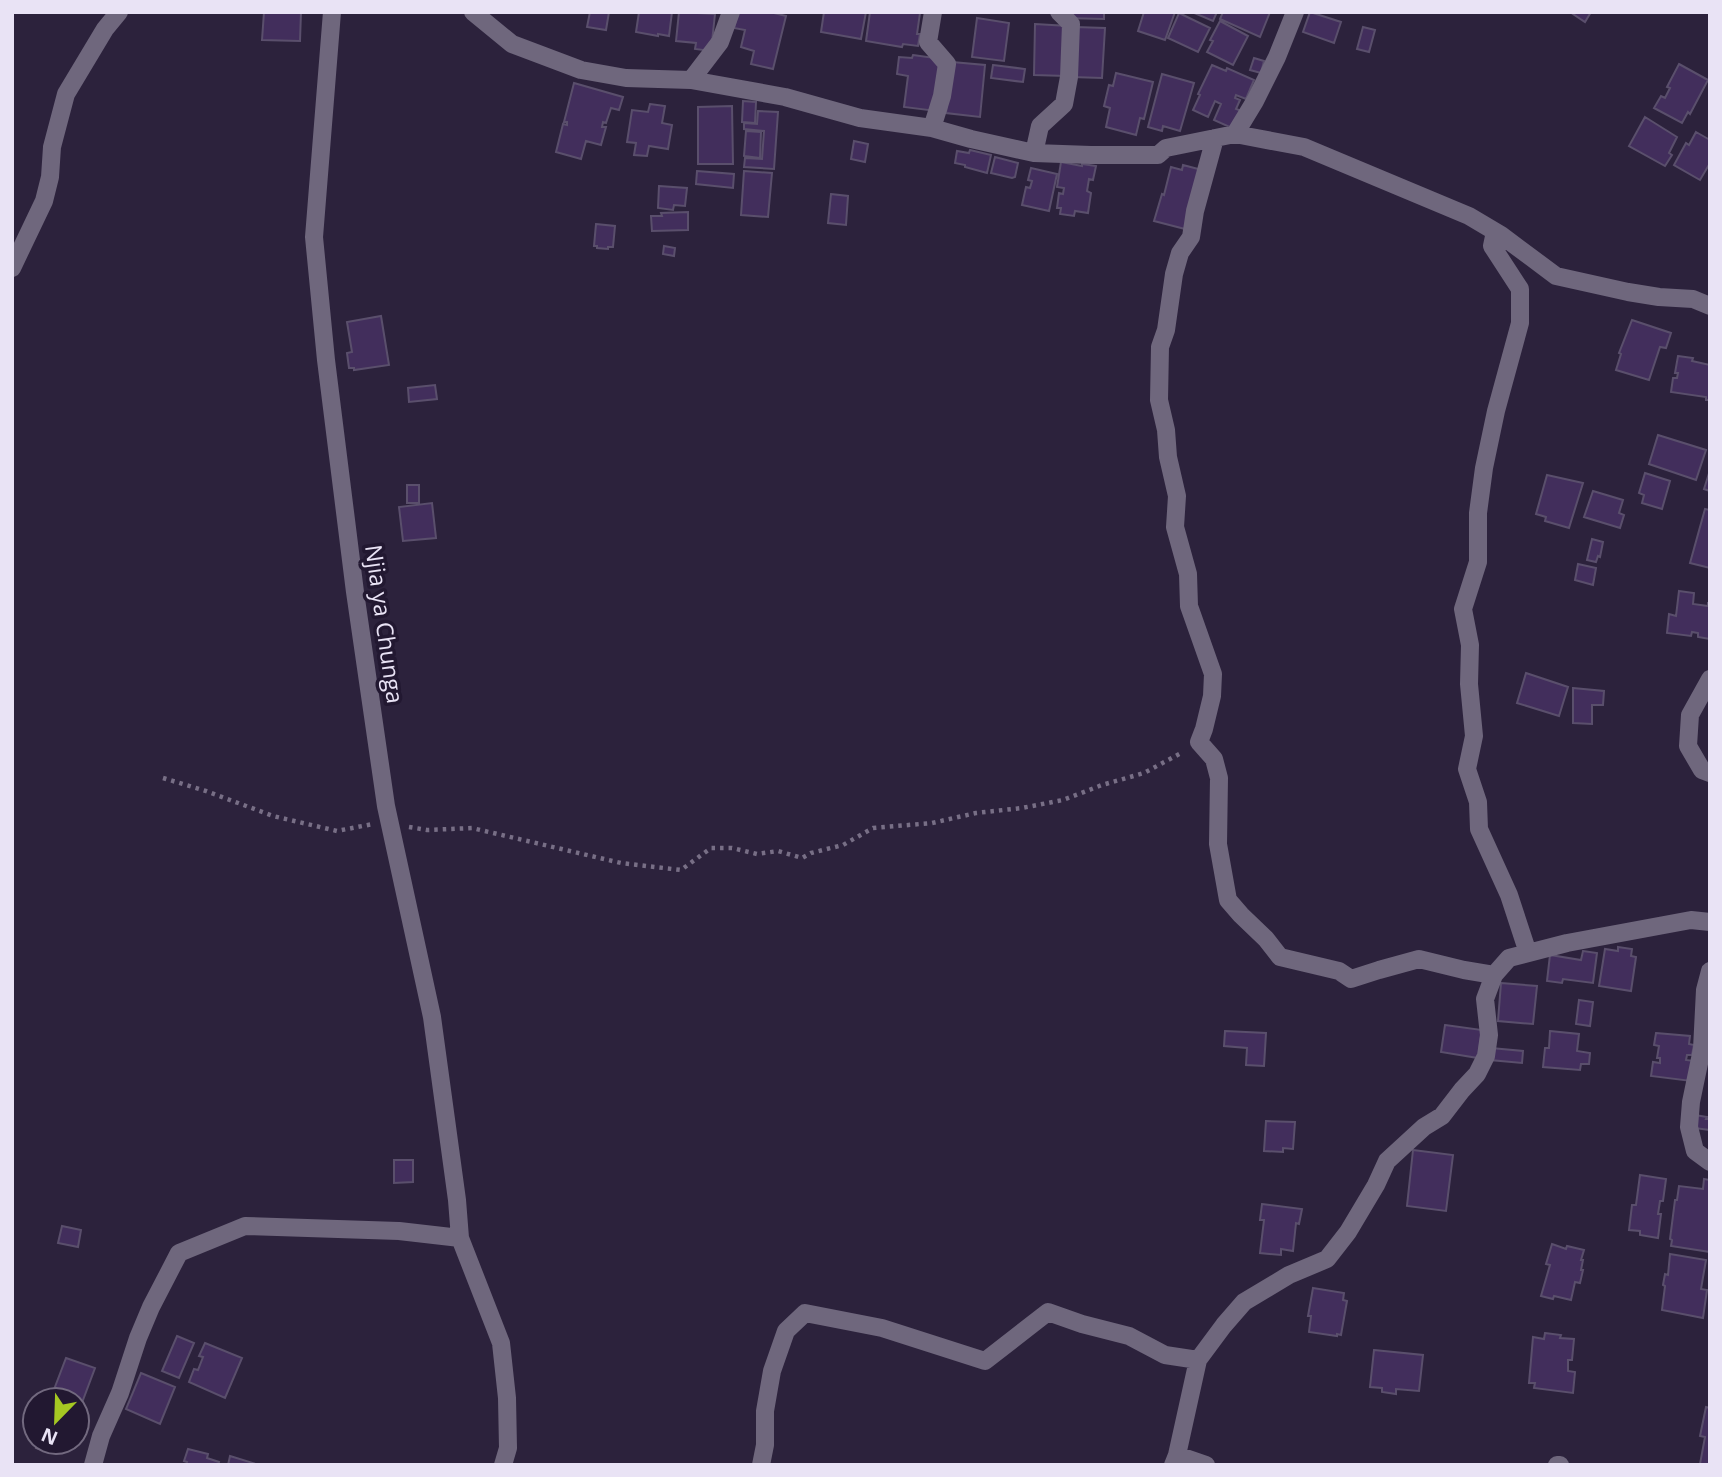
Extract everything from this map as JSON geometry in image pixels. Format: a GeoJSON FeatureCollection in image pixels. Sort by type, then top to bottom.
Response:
{"type":"FeatureCollection","features":[{"type":"Feature","properties":{"kind":"street"},"geometry":{"type":"LineString","coordinates":[[12,268],[44,201],[50,177],[51,147],[66,94],[105,29],[119,12]]}},
{"type":"Feature","properties":{"kind":"street","name":"Njia ya Chunga"},"geometry":{"type":"LineString","coordinates":[[332,12],[314,237],[326,360],[355,592],[390,825],[432,1017],[460,1238],[501,1343],[507,1398],[508,1448],[503,1465]]}},
{"type":"Feature","properties":{"kind":"street"},"geometry":{"type":"LineString","coordinates":[[473,12],[512,44],[581,70],[626,78],[691,80],[785,97],[860,118],[932,128],[1034,153],[1158,155],[1166,148],[1235,134],[1304,148],[1469,216],[1556,276],[1628,292],[1693,299],[1710,306]]}},
{"type":"Feature","properties":{"kind":"street"},"geometry":{"type":"LineString","coordinates":[[691,80],[720,41],[731,12]]}},
{"type":"Feature","properties":{"kind":"street"},"geometry":{"type":"LineString","coordinates":[[932,128],[942,96],[947,64],[928,42],[933,12]]}},
{"type":"Feature","properties":{"kind":"street"},"geometry":{"type":"LineString","coordinates":[[1034,153],[1041,126],[1064,104],[1067,93],[1071,24],[1059,12]]}},
{"type":"Feature","properties":{"kind":"street"},"geometry":{"type":"LineString","coordinates":[[1235,134],[1255,101],[1296,12]]}},
{"type":"Feature","properties":{"kind":"street"},"geometry":{"type":"LineString","coordinates":[[1215,138],[1195,211],[1191,237],[1180,253],[1174,274],[1166,330],[1160,347],[1159,400],[1177,496],[1175,527],[1188,574],[1189,606],[1213,674],[1212,696],[1199,742],[1214,759],[1219,778],[1218,844],[1228,900],[1280,957],[1339,971],[1352,979],[1419,959],[1494,975]]}},
{"type":"Feature","properties":{"kind":"street"},"geometry":{"type":"LineString","coordinates":[[1495,232],[1492,246],[1520,289],[1520,323],[1486,456],[1478,513],[1478,562],[1463,609],[1470,645],[1469,684],[1474,736],[1467,769],[1478,802],[1479,830],[1509,895],[1528,953]]}},
{"type":"Feature","properties":{"kind":"street"},"geometry":{"type":"LineString","coordinates":[[1710,680],[1690,715],[1688,746],[1702,770],[1710,773]]}},
{"type":"Feature","properties":{"kind":"street"},"geometry":{"type":"LineString","coordinates":[[1206,1465],[1175,1460],[1198,1360],[1244,1302],[1289,1275],[1327,1259],[1349,1232],[1387,1161],[1424,1128],[1442,1116],[1477,1074],[1486,1056],[1489,1035],[1485,999],[1494,975],[1509,958],[1567,943],[1691,920],[1710,922]]}},
{"type":"Feature","properties":{"kind":"street"},"geometry":{"type":"LineString","coordinates":[[1710,971],[1705,990],[1702,1049],[1691,1102],[1689,1127],[1695,1151],[1710,1162]]}},
{"type":"Feature","properties":{"kind":"street"},"geometry":{"type":"LineString","coordinates":[[93,1465],[101,1436],[120,1392],[138,1338],[179,1253],[245,1226],[387,1230],[460,1238]]}},
{"type":"Feature","properties":{"kind":"street"},"geometry":{"type":"LineString","coordinates":[[761,1465],[765,1445],[765,1411],[772,1371],[786,1331],[805,1313],[882,1328],[985,1362],[1048,1311],[1082,1324],[1129,1336],[1166,1355],[1198,1360]]}},
{"type":"Feature","properties":{"kind":"path"},"geometry":{"type":"LineString","coordinates":[[163,778],[206,791],[273,817],[337,831],[377,823],[427,830],[472,828],[621,863],[681,870],[712,848],[732,848],[757,854],[778,851],[802,858],[843,845],[873,828],[932,823],[976,813],[1063,800],[1144,773],[1199,742]]}},
{"type":"Feature","properties":{"kind":"building"},"geometry":{"type":"Polygon","coordinates":[[[264,12],[301,12],[300,41],[262,40],[264,12]]]}},
{"type":"Feature","properties":{"kind":"building"},"geometry":{"type":"Polygon","coordinates":[[[590,12],[609,12],[606,30],[587,27],[590,12]]]}},
{"type":"Feature","properties":{"kind":"building"},"geometry":{"type":"Polygon","coordinates":[[[639,12],[672,12],[669,36],[636,32],[639,12]]]}},
{"type":"Feature","properties":{"kind":"building"},"geometry":{"type":"Polygon","coordinates":[[[679,12],[715,14],[711,51],[695,49],[696,43],[676,41],[679,12]]]}},
{"type":"Feature","properties":{"kind":"building"},"geometry":{"type":"Polygon","coordinates":[[[738,12],[770,12],[786,16],[773,69],[751,64],[754,51],[741,47],[745,30],[734,28],[738,12]]]}},
{"type":"Feature","properties":{"kind":"building"},"geometry":{"type":"Polygon","coordinates":[[[824,12],[866,12],[861,39],[821,32],[824,12]]]}},
{"type":"Feature","properties":{"kind":"building"},"geometry":{"type":"Polygon","coordinates":[[[870,12],[920,13],[918,46],[903,44],[902,47],[866,41],[870,12]]]}},
{"type":"Feature","properties":{"kind":"building"},"geometry":{"type":"Polygon","coordinates":[[[1065,12],[1104,12],[1104,19],[1065,18],[1065,12]]]}},
{"type":"Feature","properties":{"kind":"building"},"geometry":{"type":"Polygon","coordinates":[[[1144,12],[1175,12],[1165,40],[1138,31],[1144,12]]]}},
{"type":"Feature","properties":{"kind":"building"},"geometry":{"type":"Polygon","coordinates":[[[1192,12],[1217,12],[1213,21],[1192,12]]]}},
{"type":"Feature","properties":{"kind":"building"},"geometry":{"type":"Polygon","coordinates":[[[1223,12],[1270,12],[1260,37],[1220,19],[1223,12]]]}},
{"type":"Feature","properties":{"kind":"building"},"geometry":{"type":"Polygon","coordinates":[[[1310,12],[1341,22],[1334,43],[1303,32],[1310,12]]]}},
{"type":"Feature","properties":{"kind":"building"},"geometry":{"type":"Polygon","coordinates":[[[1570,12],[1591,12],[1585,22],[1570,12]]]}},
{"type":"Feature","properties":{"kind":"building"},"geometry":{"type":"Polygon","coordinates":[[[1179,13],[1210,28],[1198,52],[1168,38],[1179,13]]]}},
{"type":"Feature","properties":{"kind":"building"},"geometry":{"type":"Polygon","coordinates":[[[977,18],[1009,23],[1004,61],[972,57],[977,18]]]}},
{"type":"Feature","properties":{"kind":"building"},"geometry":{"type":"Polygon","coordinates":[[[1220,21],[1248,36],[1233,65],[1207,52],[1220,21]]]}},
{"type":"Feature","properties":{"kind":"building"},"geometry":{"type":"Polygon","coordinates":[[[1035,24],[1068,26],[1066,76],[1034,75],[1035,24]]]}},
{"type":"Feature","properties":{"kind":"building"},"geometry":{"type":"Polygon","coordinates":[[[1075,27],[1105,28],[1102,78],[1072,77],[1075,27]]]}},
{"type":"Feature","properties":{"kind":"building"},"geometry":{"type":"Polygon","coordinates":[[[1363,27],[1375,30],[1369,52],[1357,49],[1363,27]]]}},
{"type":"Feature","properties":{"kind":"building"},"geometry":{"type":"Polygon","coordinates":[[[913,55],[942,59],[936,111],[904,107],[908,76],[897,74],[899,57],[912,58],[913,55]]]}},
{"type":"Feature","properties":{"kind":"building"},"geometry":{"type":"Polygon","coordinates":[[[1254,58],[1264,61],[1261,73],[1250,70],[1254,58]]]}},
{"type":"Feature","properties":{"kind":"building"},"geometry":{"type":"Polygon","coordinates":[[[952,62],[985,65],[980,117],[946,113],[952,62]]]}},
{"type":"Feature","properties":{"kind":"building"},"geometry":{"type":"Polygon","coordinates":[[[1679,64],[1708,80],[1690,114],[1688,112],[1682,123],[1654,108],[1661,96],[1665,98],[1670,88],[1667,87],[1679,64]]]}},
{"type":"Feature","properties":{"kind":"building"},"geometry":{"type":"Polygon","coordinates":[[[993,65],[1025,69],[1023,82],[991,78],[993,65]]]}},
{"type":"Feature","properties":{"kind":"building"},"geometry":{"type":"Polygon","coordinates":[[[1212,65],[1226,71],[1227,68],[1254,80],[1246,99],[1236,95],[1235,98],[1240,100],[1236,109],[1242,111],[1234,129],[1214,120],[1221,104],[1215,101],[1208,117],[1193,110],[1212,65]]]}},
{"type":"Feature","properties":{"kind":"building"},"geometry":{"type":"Polygon","coordinates":[[[1116,73],[1153,82],[1144,119],[1140,118],[1136,135],[1106,127],[1110,108],[1104,106],[1109,85],[1113,86],[1116,73]]]}},
{"type":"Feature","properties":{"kind":"building"},"geometry":{"type":"Polygon","coordinates":[[[1162,74],[1194,83],[1180,131],[1163,126],[1162,131],[1148,127],[1162,74]]]}},
{"type":"Feature","properties":{"kind":"building"},"geometry":{"type":"Polygon","coordinates":[[[574,83],[623,97],[619,110],[611,108],[606,123],[603,122],[602,127],[606,127],[601,145],[586,141],[581,159],[556,152],[563,124],[567,125],[567,122],[564,122],[574,83]]]}},
{"type":"Feature","properties":{"kind":"building"},"geometry":{"type":"Polygon","coordinates":[[[743,101],[756,102],[755,123],[742,122],[743,101]]]}},
{"type":"Feature","properties":{"kind":"building"},"geometry":{"type":"Polygon","coordinates":[[[650,104],[665,106],[662,123],[672,125],[668,149],[649,146],[647,156],[634,155],[636,143],[627,142],[632,110],[648,112],[650,104]]]}},
{"type":"Feature","properties":{"kind":"building"},"geometry":{"type":"Polygon","coordinates":[[[732,106],[733,164],[698,164],[698,107],[732,106]]]}},
{"type":"Feature","properties":{"kind":"building"},"geometry":{"type":"Polygon","coordinates":[[[758,111],[778,112],[774,169],[744,167],[745,158],[762,159],[764,131],[744,129],[744,123],[757,124],[758,111]]]}},
{"type":"Feature","properties":{"kind":"building"},"geometry":{"type":"Polygon","coordinates":[[[1645,117],[1677,137],[1669,153],[1672,155],[1665,166],[1629,146],[1645,117]]]}},
{"type":"Feature","properties":{"kind":"building"},"geometry":{"type":"Polygon","coordinates":[[[746,131],[761,132],[760,158],[744,156],[746,131]]]}},
{"type":"Feature","properties":{"kind":"building"},"geometry":{"type":"Polygon","coordinates":[[[1696,132],[1710,140],[1710,163],[1700,180],[1674,165],[1686,143],[1689,145],[1696,132]]]}},
{"type":"Feature","properties":{"kind":"building"},"geometry":{"type":"Polygon","coordinates":[[[854,141],[868,144],[865,162],[851,159],[854,141]]]}},
{"type":"Feature","properties":{"kind":"building"},"geometry":{"type":"Polygon","coordinates":[[[970,150],[991,155],[987,173],[955,163],[957,151],[969,153],[970,150]]]}},
{"type":"Feature","properties":{"kind":"building"},"geometry":{"type":"Polygon","coordinates":[[[995,157],[1018,163],[1015,177],[991,173],[995,157]]]}},
{"type":"Feature","properties":{"kind":"building"},"geometry":{"type":"Polygon","coordinates":[[[1061,162],[1096,166],[1093,180],[1089,179],[1087,191],[1091,193],[1088,213],[1075,211],[1074,216],[1060,214],[1061,208],[1057,208],[1059,193],[1063,194],[1064,188],[1057,187],[1061,162]]]}},
{"type":"Feature","properties":{"kind":"building"},"geometry":{"type":"Polygon","coordinates":[[[1183,165],[1202,170],[1185,229],[1154,221],[1171,167],[1182,170],[1183,165]]]}},
{"type":"Feature","properties":{"kind":"building"},"geometry":{"type":"Polygon","coordinates":[[[1031,168],[1057,174],[1049,211],[1022,205],[1026,187],[1030,188],[1032,181],[1028,180],[1031,168]]]}},
{"type":"Feature","properties":{"kind":"building"},"geometry":{"type":"Polygon","coordinates":[[[697,171],[734,174],[733,188],[696,184],[697,171]]]}},
{"type":"Feature","properties":{"kind":"building"},"geometry":{"type":"Polygon","coordinates":[[[744,171],[772,173],[768,217],[741,215],[744,171]]]}},
{"type":"Feature","properties":{"kind":"building"},"geometry":{"type":"Polygon","coordinates":[[[659,186],[687,188],[685,206],[674,205],[673,210],[658,208],[659,186]]]}},
{"type":"Feature","properties":{"kind":"building"},"geometry":{"type":"Polygon","coordinates":[[[831,194],[848,196],[846,225],[828,223],[831,194]]]}},
{"type":"Feature","properties":{"kind":"building"},"geometry":{"type":"Polygon","coordinates":[[[688,212],[688,230],[652,231],[651,216],[688,212]]]}},
{"type":"Feature","properties":{"kind":"building"},"geometry":{"type":"Polygon","coordinates":[[[596,224],[615,226],[613,247],[608,249],[594,246],[596,224]]]}},
{"type":"Feature","properties":{"kind":"building"},"geometry":{"type":"Polygon","coordinates":[[[664,246],[675,248],[674,256],[663,254],[664,246]]]}},
{"type":"Feature","properties":{"kind":"building"},"geometry":{"type":"Polygon","coordinates":[[[381,316],[389,365],[354,370],[349,368],[347,353],[352,352],[347,322],[381,316]]]}},
{"type":"Feature","properties":{"kind":"building"},"geometry":{"type":"Polygon","coordinates":[[[1632,320],[1671,333],[1666,348],[1660,347],[1649,380],[1616,370],[1621,354],[1619,353],[1632,320]]]}},
{"type":"Feature","properties":{"kind":"building"},"geometry":{"type":"Polygon","coordinates":[[[1678,356],[1693,358],[1692,361],[1710,365],[1710,400],[1706,400],[1706,397],[1671,392],[1673,378],[1677,378],[1678,373],[1675,373],[1678,356]]]}},
{"type":"Feature","properties":{"kind":"building"},"geometry":{"type":"Polygon","coordinates":[[[435,385],[437,399],[409,402],[408,388],[435,385]]]}},
{"type":"Feature","properties":{"kind":"building"},"geometry":{"type":"Polygon","coordinates":[[[1658,435],[1706,450],[1696,480],[1649,464],[1658,435]]]}},
{"type":"Feature","properties":{"kind":"building"},"geometry":{"type":"Polygon","coordinates":[[[1710,470],[1710,491],[1704,489],[1710,470]]]}},
{"type":"Feature","properties":{"kind":"building"},"geometry":{"type":"Polygon","coordinates":[[[1645,473],[1670,481],[1662,509],[1642,503],[1644,495],[1639,493],[1645,473]]]}},
{"type":"Feature","properties":{"kind":"building"},"geometry":{"type":"Polygon","coordinates":[[[1547,475],[1583,483],[1569,528],[1545,521],[1546,517],[1536,514],[1547,475]]]}},
{"type":"Feature","properties":{"kind":"building"},"geometry":{"type":"Polygon","coordinates":[[[407,485],[419,485],[419,503],[407,503],[407,485]]]}},
{"type":"Feature","properties":{"kind":"building"},"geometry":{"type":"Polygon","coordinates":[[[1593,491],[1623,500],[1619,513],[1624,515],[1620,528],[1584,517],[1593,491]]]}},
{"type":"Feature","properties":{"kind":"building"},"geometry":{"type":"Polygon","coordinates":[[[432,503],[436,538],[403,541],[399,507],[432,503]]]}},
{"type":"Feature","properties":{"kind":"building"},"geometry":{"type":"Polygon","coordinates":[[[1705,509],[1710,510],[1710,568],[1690,563],[1705,509]]]}},
{"type":"Feature","properties":{"kind":"building"},"geometry":{"type":"Polygon","coordinates":[[[1592,539],[1603,542],[1600,557],[1598,556],[1596,562],[1587,560],[1592,539]]]}},
{"type":"Feature","properties":{"kind":"building"},"geometry":{"type":"Polygon","coordinates":[[[1578,564],[1596,568],[1593,585],[1575,580],[1578,564]]]}},
{"type":"Feature","properties":{"kind":"building"},"geometry":{"type":"Polygon","coordinates":[[[1679,591],[1694,593],[1693,604],[1708,606],[1710,603],[1710,639],[1698,637],[1698,633],[1692,632],[1691,636],[1667,633],[1669,614],[1676,616],[1679,591]]]}},
{"type":"Feature","properties":{"kind":"building"},"geometry":{"type":"Polygon","coordinates":[[[1526,673],[1568,687],[1559,716],[1517,703],[1526,673]]]}},
{"type":"Feature","properties":{"kind":"building"},"geometry":{"type":"Polygon","coordinates":[[[1573,688],[1604,691],[1603,705],[1592,705],[1592,724],[1573,723],[1573,688]]]}},
{"type":"Feature","properties":{"kind":"building"},"geometry":{"type":"Polygon","coordinates":[[[1618,947],[1632,949],[1631,956],[1636,957],[1631,991],[1599,986],[1605,949],[1618,951],[1618,947]]]}},
{"type":"Feature","properties":{"kind":"building"},"geometry":{"type":"Polygon","coordinates":[[[1583,951],[1597,953],[1593,983],[1563,979],[1562,983],[1547,981],[1550,955],[1581,960],[1583,951]]]}},
{"type":"Feature","properties":{"kind":"building"},"geometry":{"type":"Polygon","coordinates":[[[1501,983],[1537,986],[1533,1024],[1498,1021],[1501,983]]]}},
{"type":"Feature","properties":{"kind":"building"},"geometry":{"type":"Polygon","coordinates":[[[1579,1000],[1593,1002],[1590,1026],[1576,1024],[1579,1000]]]}},
{"type":"Feature","properties":{"kind":"building"},"geometry":{"type":"Polygon","coordinates":[[[1445,1025],[1482,1030],[1478,1058],[1441,1052],[1445,1025]]]}},
{"type":"Feature","properties":{"kind":"building"},"geometry":{"type":"Polygon","coordinates":[[[1225,1031],[1266,1033],[1264,1066],[1246,1065],[1247,1048],[1224,1046],[1225,1031]]]}},
{"type":"Feature","properties":{"kind":"building"},"geometry":{"type":"Polygon","coordinates":[[[1550,1031],[1579,1034],[1577,1051],[1590,1053],[1589,1064],[1581,1064],[1580,1070],[1543,1067],[1545,1048],[1549,1048],[1550,1031]]]}},
{"type":"Feature","properties":{"kind":"building"},"geometry":{"type":"Polygon","coordinates":[[[1656,1033],[1690,1036],[1689,1044],[1694,1045],[1692,1055],[1687,1055],[1686,1060],[1694,1061],[1691,1081],[1651,1076],[1653,1062],[1660,1063],[1660,1058],[1657,1058],[1659,1046],[1654,1045],[1656,1033]]]}},
{"type":"Feature","properties":{"kind":"building"},"geometry":{"type":"Polygon","coordinates":[[[1491,1048],[1523,1051],[1522,1063],[1490,1060],[1491,1048]]]}},
{"type":"Feature","properties":{"kind":"building"},"geometry":{"type":"Polygon","coordinates":[[[1695,1115],[1710,1119],[1710,1130],[1694,1128],[1695,1115]]]}},
{"type":"Feature","properties":{"kind":"building"},"geometry":{"type":"Polygon","coordinates":[[[1266,1121],[1295,1122],[1293,1149],[1283,1148],[1283,1152],[1264,1151],[1266,1121]]]}},
{"type":"Feature","properties":{"kind":"building"},"geometry":{"type":"Polygon","coordinates":[[[1413,1150],[1453,1155],[1446,1211],[1407,1206],[1413,1150]]]}},
{"type":"Feature","properties":{"kind":"building"},"geometry":{"type":"Polygon","coordinates":[[[394,1160],[413,1160],[413,1182],[394,1183],[394,1160]]]}},
{"type":"Feature","properties":{"kind":"building"},"geometry":{"type":"Polygon","coordinates":[[[1640,1175],[1666,1179],[1658,1214],[1661,1214],[1658,1238],[1629,1230],[1640,1175]]]}},
{"type":"Feature","properties":{"kind":"building"},"geometry":{"type":"Polygon","coordinates":[[[1704,1179],[1710,1180],[1710,1252],[1671,1246],[1675,1200],[1679,1186],[1703,1189],[1704,1179]]]}},
{"type":"Feature","properties":{"kind":"building"},"geometry":{"type":"Polygon","coordinates":[[[1262,1204],[1302,1209],[1299,1224],[1296,1223],[1293,1251],[1281,1249],[1281,1255],[1260,1253],[1264,1220],[1260,1220],[1262,1204]]]}},
{"type":"Feature","properties":{"kind":"building"},"geometry":{"type":"Polygon","coordinates":[[[62,1226],[81,1230],[78,1247],[58,1243],[62,1226]]]}},
{"type":"Feature","properties":{"kind":"building"},"geometry":{"type":"Polygon","coordinates":[[[1552,1244],[1566,1249],[1567,1246],[1584,1250],[1580,1283],[1575,1282],[1571,1300],[1541,1296],[1550,1265],[1546,1264],[1552,1244]]]}},
{"type":"Feature","properties":{"kind":"building"},"geometry":{"type":"Polygon","coordinates":[[[1670,1254],[1706,1260],[1701,1289],[1707,1290],[1703,1318],[1662,1310],[1663,1285],[1665,1274],[1668,1275],[1670,1254]]]}},
{"type":"Feature","properties":{"kind":"building"},"geometry":{"type":"Polygon","coordinates":[[[1313,1288],[1344,1293],[1343,1300],[1347,1301],[1341,1335],[1309,1332],[1311,1316],[1308,1316],[1313,1288]]]}},
{"type":"Feature","properties":{"kind":"building"},"geometry":{"type":"Polygon","coordinates":[[[1545,1333],[1574,1339],[1572,1360],[1568,1360],[1568,1371],[1575,1372],[1573,1393],[1534,1388],[1535,1383],[1529,1383],[1533,1337],[1544,1339],[1545,1333]]]}},
{"type":"Feature","properties":{"kind":"building"},"geometry":{"type":"Polygon","coordinates":[[[177,1336],[194,1343],[179,1378],[162,1371],[177,1336]]]}},
{"type":"Feature","properties":{"kind":"building"},"geometry":{"type":"Polygon","coordinates":[[[205,1343],[242,1358],[225,1398],[189,1382],[194,1369],[198,1370],[203,1357],[199,1356],[205,1343]]]}},
{"type":"Feature","properties":{"kind":"building"},"geometry":{"type":"Polygon","coordinates":[[[1374,1350],[1423,1355],[1419,1391],[1396,1389],[1396,1394],[1382,1392],[1382,1388],[1370,1387],[1374,1350]]]}},
{"type":"Feature","properties":{"kind":"building"},"geometry":{"type":"Polygon","coordinates":[[[66,1358],[95,1368],[88,1386],[55,1386],[66,1358]]]}},
{"type":"Feature","properties":{"kind":"building"},"geometry":{"type":"Polygon","coordinates":[[[141,1373],[175,1387],[160,1424],[126,1409],[141,1373]]]}},
{"type":"Feature","properties":{"kind":"building"},"geometry":{"type":"Polygon","coordinates":[[[1706,1407],[1710,1408],[1710,1465],[1700,1464],[1705,1437],[1700,1436],[1706,1407]]]}},
{"type":"Feature","properties":{"kind":"building"},"geometry":{"type":"Polygon","coordinates":[[[188,1449],[208,1454],[207,1458],[219,1462],[218,1465],[186,1465],[187,1462],[184,1461],[188,1449]]]}},
{"type":"Feature","properties":{"kind":"building"},"geometry":{"type":"Polygon","coordinates":[[[230,1456],[259,1465],[228,1465],[230,1456]]]}}]}
